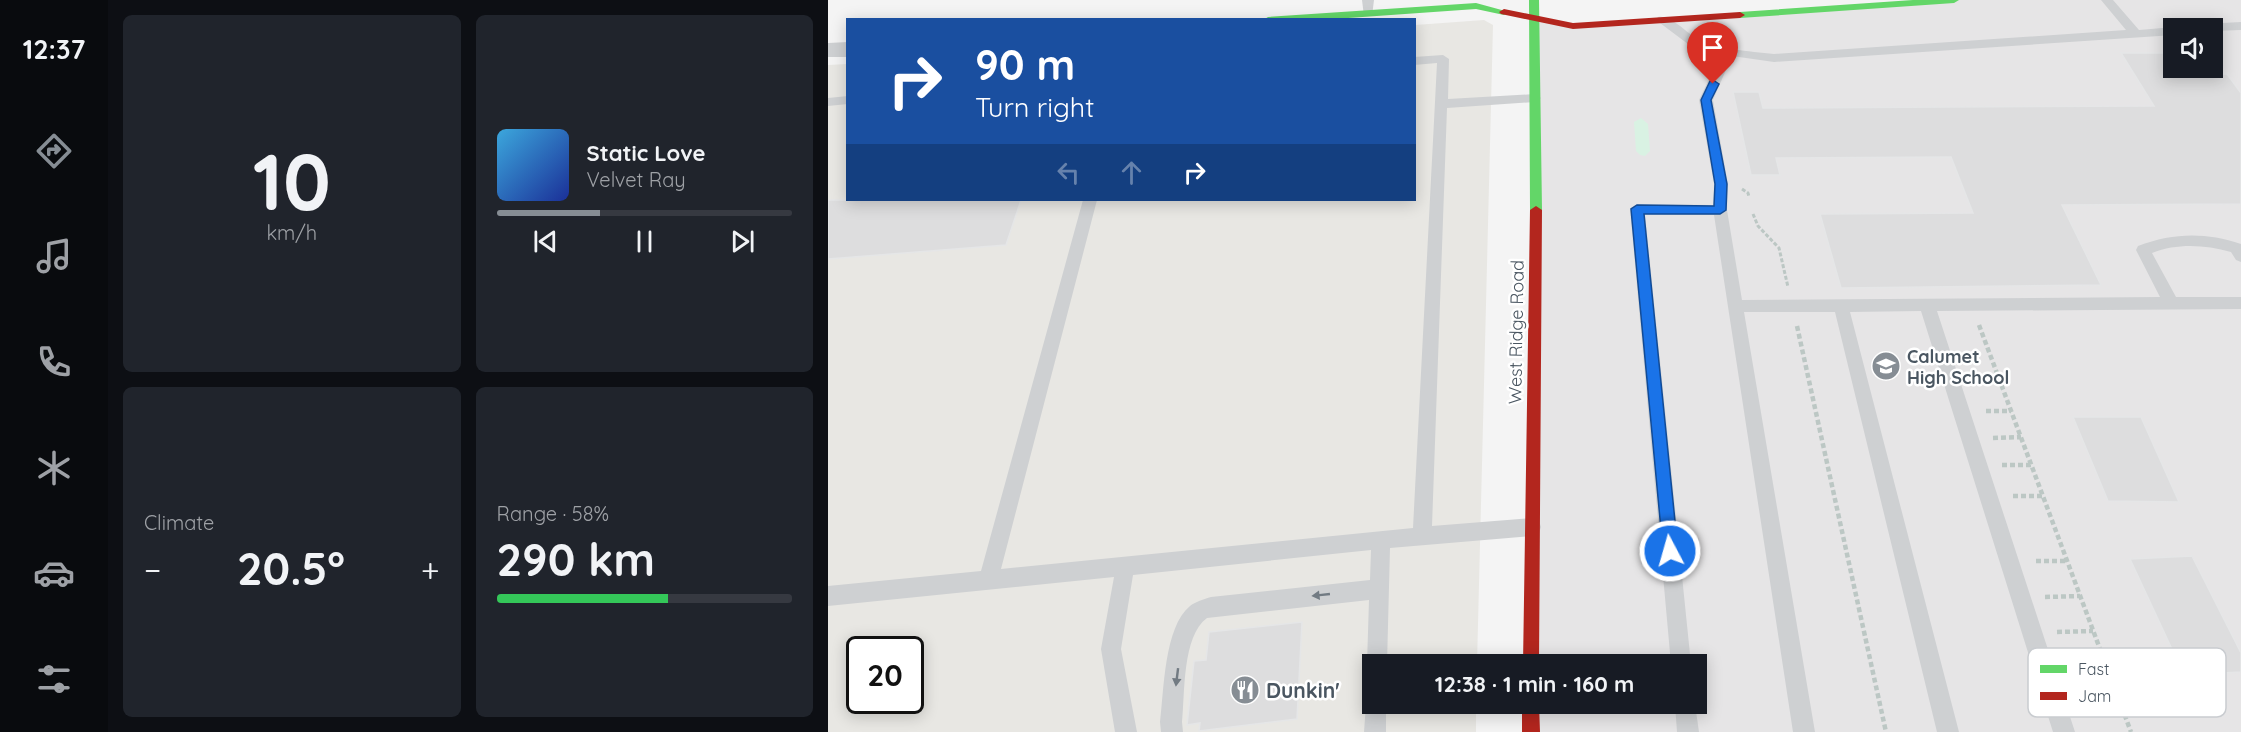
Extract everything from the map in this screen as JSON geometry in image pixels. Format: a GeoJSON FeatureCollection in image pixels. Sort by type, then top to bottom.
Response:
{"type":"FeatureCollection","features":[{"type":"Feature","properties":{"kind":"street","name":"West Ridge Road"},"geometry":{"type":"LineString","coordinates":[[1531,654],[1534,0]]}},
{"type":"Feature","properties":{"kind":"street"},"geometry":{"type":"LineString","coordinates":[[1282,18],[1368,6],[1476,6],[1573,26],[1877,3],[1954,0]]}},
{"type":"Feature","properties":{"kind":"street"},"geometry":{"type":"LineString","coordinates":[[828,50],[846,49]]}},
{"type":"Feature","properties":{"kind":"street"},"geometry":{"type":"LineString","coordinates":[[1531,714],[1531,732]]}},
{"type":"Feature","properties":{"kind":"lane"},"geometry":{"type":"LineString","coordinates":[[2107,0],[2135,33]]}},
{"type":"Feature","properties":{"kind":"lane"},"geometry":{"type":"LineString","coordinates":[[1662,20],[1692,41],[1728,52],[1773,57],[2163,32]]}},
{"type":"Feature","properties":{"kind":"lane"},"geometry":{"type":"LineString","coordinates":[[2223,27],[2241,26]]}},
{"type":"Feature","properties":{"kind":"lane"},"geometry":{"type":"LineString","coordinates":[[1728,52],[1706,100],[1721,184],[1720,210],[1804,732]]}},
{"type":"Feature","properties":{"kind":"lane"},"geometry":{"type":"LineString","coordinates":[[1416,61],[1443,59],[1422,536]]}},
{"type":"Feature","properties":{"kind":"lane"},"geometry":{"type":"LineString","coordinates":[[1441,104],[1535,98]]}},
{"type":"Feature","properties":{"kind":"lane"},"geometry":{"type":"LineString","coordinates":[[829,103],[846,100]]}},
{"type":"Feature","properties":{"kind":"lane"},"geometry":{"type":"LineString","coordinates":[[988,580],[1090,201]]}},
{"type":"Feature","properties":{"kind":"lane"},"geometry":{"type":"LineString","coordinates":[[1681,654],[1637,209],[1720,210]]}},
{"type":"Feature","properties":{"kind":"lane"},"geometry":{"type":"LineString","coordinates":[[2172,304],[2143,250],[2162,242],[2213,241],[2236,248],[2241,256]]}},
{"type":"Feature","properties":{"kind":"lane"},"geometry":{"type":"LineString","coordinates":[[1735,306],[2241,303]]}},
{"type":"Feature","properties":{"kind":"lane"},"geometry":{"type":"LineString","coordinates":[[1927,305],[2037,648]]}},
{"type":"Feature","properties":{"kind":"lane"},"geometry":{"type":"LineString","coordinates":[[1841,306],[1948,732]]}},
{"type":"Feature","properties":{"kind":"lane"},"geometry":{"type":"LineString","coordinates":[[828,596],[1532,527]]}},
{"type":"Feature","properties":{"kind":"lane"},"geometry":{"type":"LineString","coordinates":[[1377,654],[1381,540]]}},
{"type":"Feature","properties":{"kind":"lane"},"geometry":{"type":"LineString","coordinates":[[1125,566],[1111,649],[1126,732]]}},
{"type":"Feature","properties":{"kind":"lane"},"geometry":{"type":"LineString","coordinates":[[1172,732],[1171,722],[1183,637],[1193,616],[1200,611],[1211,607],[1379,589]]}},
{"type":"Feature","properties":{"kind":"lane"},"geometry":{"type":"LineString","coordinates":[[1368,732],[1375,732],[1376,714]]}},
{"type":"Feature","properties":{"kind":"lane"},"geometry":{"type":"LineString","coordinates":[[1686,714],[1688,732]]}},
{"type":"Feature","properties":{"kind":"lane"},"geometry":{"type":"LineString","coordinates":[[2059,717],[2064,732]]}},
{"type":"Feature","properties":{"kind":"path"},"geometry":{"type":"LineString","coordinates":[[1753,214],[1758,226],[1779,248],[1790,296]]}},
{"type":"Feature","properties":{"kind":"path"},"geometry":{"type":"LineString","coordinates":[[1972,305],[2100,648]]}},
{"type":"Feature","properties":{"kind":"path"},"geometry":{"type":"LineString","coordinates":[[1795,317],[1886,732]]}},
{"type":"Feature","properties":{"kind":"path"},"geometry":{"type":"LineString","coordinates":[[1979,411],[2011,411]]}},
{"type":"Feature","properties":{"kind":"path"},"geometry":{"type":"LineString","coordinates":[[1989,438],[2021,437]]}},
{"type":"Feature","properties":{"kind":"path"},"geometry":{"type":"LineString","coordinates":[[1998,465],[2031,465]]}},
{"type":"Feature","properties":{"kind":"path"},"geometry":{"type":"LineString","coordinates":[[2009,496],[2043,496]]}},
{"type":"Feature","properties":{"kind":"path"},"geometry":{"type":"LineString","coordinates":[[2032,561],[2067,561]]}},
{"type":"Feature","properties":{"kind":"path"},"geometry":{"type":"LineString","coordinates":[[2044,597],[2080,596]]}},
{"type":"Feature","properties":{"kind":"path"},"geometry":{"type":"LineString","coordinates":[[2056,632],[2093,631]]}},
{"type":"Feature","properties":{"kind":"path"},"geometry":{"type":"LineString","coordinates":[[2125,717],[2131,732]]}},
{"type":"Feature","properties":{"kind":"shaded area","name":"Calumet High School"},"geometry":{"type":"Polygon","coordinates":[[[1940,0],[2241,0],[2241,732],[1530,732],[1530,714],[1707,714],[1707,654],[1530,654],[1534,17],[1573,26],[1940,0]]]}},
{"type":"Feature","properties":{"kind":"shaded area"},"geometry":{"type":"Polygon","coordinates":[[[1484,20],[1493,25],[1477,654],[1362,654],[1362,714],[1476,714],[1476,732],[828,732],[828,65],[846,64],[846,201],[1416,201],[1416,25],[1484,20]]]}},
{"type":"Feature","properties":{"kind":"green space"},"geometry":{"type":"Polygon","coordinates":[[[1641,118],[1648,124],[1650,151],[1645,156],[1636,151],[1634,122],[1641,118]]]}},
{"type":"Feature","properties":{"kind":"building"},"geometry":{"type":"Polygon","coordinates":[[[2121,53],[2163,53],[2163,78],[2223,78],[2223,74],[2227,74],[2241,93],[2241,204],[2062,205],[2101,285],[1841,288],[1820,214],[1973,213],[1951,157],[1776,158],[1780,175],[1751,175],[1733,92],[1759,92],[1763,108],[2154,106],[2121,53]]]}},
{"type":"Feature","properties":{"kind":"building"},"geometry":{"type":"Polygon","coordinates":[[[828,200],[1021,201],[1006,245],[828,259],[828,200]]]}},
{"type":"Feature","properties":{"kind":"building"},"geometry":{"type":"Polygon","coordinates":[[[2073,417],[2141,417],[2179,502],[2108,501],[2073,417]]]}},
{"type":"Feature","properties":{"kind":"building"},"geometry":{"type":"Polygon","coordinates":[[[2192,556],[2241,653],[2241,672],[2226,673],[2226,648],[2171,648],[2130,559],[2192,556]]]}},
{"type":"Feature","properties":{"kind":"building","name":"Dunkin'"},"geometry":{"type":"Polygon","coordinates":[[[1302,622],[1297,719],[1199,731],[1200,723],[1187,725],[1194,661],[1206,660],[1209,632],[1302,622]]]}},
{"type":"Feature","properties":{"kind":"traffic: fast"},"geometry":{"type":"LineString","coordinates":[[1534,0],[1536,210]]}},
{"type":"Feature","properties":{"kind":"traffic: fast"},"geometry":{"type":"LineString","coordinates":[[1740,15],[1954,0]]}},
{"type":"Feature","properties":{"kind":"traffic: fast"},"geometry":{"type":"LineString","coordinates":[[1298,18],[1476,6],[1504,12]]}},
{"type":"Feature","properties":{"kind":"traffic: jam"},"geometry":{"type":"LineString","coordinates":[[1504,12],[1573,26],[1740,15]]}},
{"type":"Feature","properties":{"kind":"traffic: jam"},"geometry":{"type":"LineString","coordinates":[[1531,654],[1536,210]]}},
{"type":"Feature","properties":{"kind":"traffic: jam"},"geometry":{"type":"LineString","coordinates":[[1531,714],[1531,732]]}},
{"type":"Feature","properties":{"kind":"place","name":"Calumet High School"},"geometry":{"type":"Point","coordinates":[1886,366]}},
{"type":"Feature","properties":{"kind":"place","name":"Dunkin'"},"geometry":{"type":"Point","coordinates":[1245,690]}},
{"type":"Feature","properties":{"kind":"route"},"geometry":{"type":"LineString","coordinates":[[1670,551],[1637,209],[1720,210],[1721,184],[1706,100],[1713,84]]}}]}
